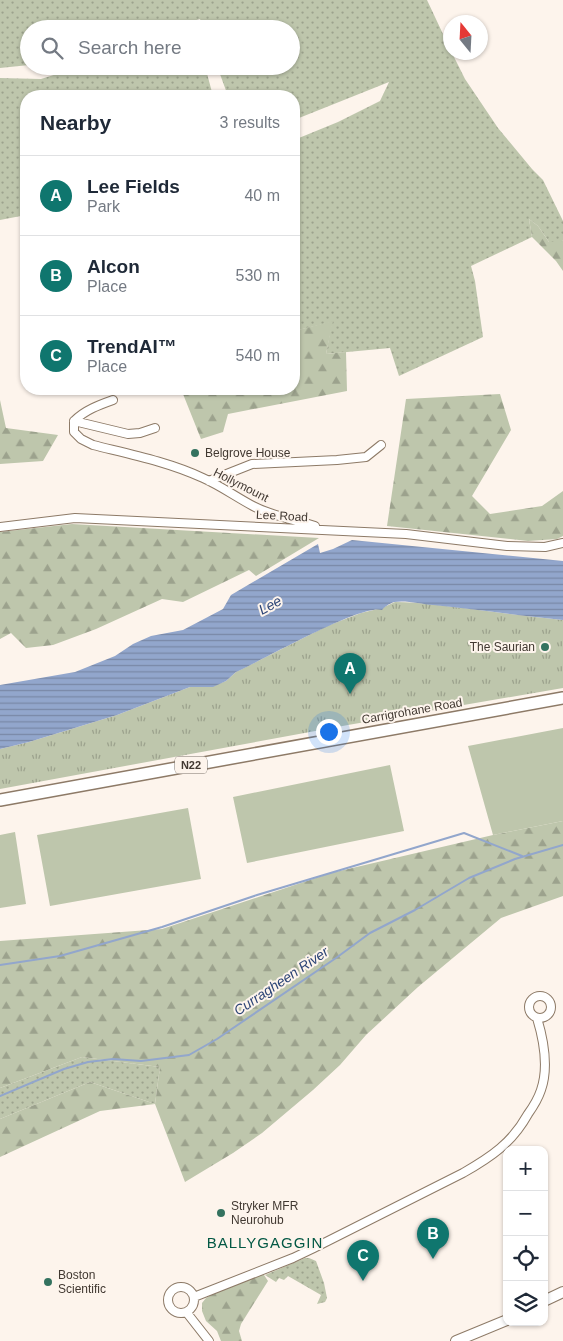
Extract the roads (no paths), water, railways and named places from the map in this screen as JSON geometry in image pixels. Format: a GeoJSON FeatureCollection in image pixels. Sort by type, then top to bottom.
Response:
{"type":"FeatureCollection","features":[{"type":"Feature","properties":{"kind":"highway","name":"Carrigrohane Road"},"geometry":{"type":"LineString","coordinates":[[0,800],[563,698]]}},
{"type":"Feature","properties":{"kind":"main road"},"geometry":{"type":"LineString","coordinates":[[548,1299],[563,1292]]}},
{"type":"Feature","properties":{"kind":"main road"},"geometry":{"type":"LineString","coordinates":[[456,1341],[503,1322]]}},
{"type":"Feature","properties":{"kind":"street"},"geometry":{"type":"LineString","coordinates":[[74,421],[87,411],[113,400]]}},
{"type":"Feature","properties":{"kind":"street"},"geometry":{"type":"LineString","coordinates":[[74,421],[128,434],[140,433],[155,428]]}},
{"type":"Feature","properties":{"kind":"street","name":"Hollymount"},"geometry":{"type":"LineString","coordinates":[[74,421],[74,432],[81,439],[93,445],[174,467],[209,481],[255,506],[289,519],[321,527],[324,530]]}},
{"type":"Feature","properties":{"kind":"street"},"geometry":{"type":"LineString","coordinates":[[209,481],[252,464],[366,457],[381,445]]}},
{"type":"Feature","properties":{"kind":"street","name":"Lee Road"},"geometry":{"type":"LineString","coordinates":[[0,527],[75,518],[406,534],[507,546],[545,546],[563,543]]}},
{"type":"Feature","properties":{"kind":"street"},"geometry":{"type":"LineString","coordinates":[[194,1297],[293,1258],[327,1242],[463,1173],[483,1162],[502,1147],[518,1131],[541,1091],[544,1077],[544,1054],[537,1018]]}},
{"type":"Feature","properties":{"kind":"street"},"geometry":{"type":"LineString","coordinates":[[182,1287],[190,1290],[194,1297],[195,1301],[192,1308],[186,1313],[178,1314],[173,1312],[168,1304],[168,1296],[174,1289],[182,1287]]}},
{"type":"Feature","properties":{"kind":"street"},"geometry":{"type":"LineString","coordinates":[[186,1313],[208,1341]]}},
{"type":"Feature","properties":{"kind":"water","name":"Lee"},"geometry":{"type":"Polygon","coordinates":[[[352,540],[563,561],[563,620],[394,602],[382,610],[371,610],[354,615],[311,634],[236,672],[226,681],[213,687],[190,687],[117,715],[0,749],[0,685],[75,672],[115,656],[133,644],[151,636],[183,630],[223,609],[231,595],[318,544],[320,553],[352,540]]]}},
{"type":"Feature","properties":{"kind":"waterway"},"geometry":{"type":"LineString","coordinates":[[0,965],[60,956],[162,927],[257,895],[464,833],[522,856]]}},
{"type":"Feature","properties":{"kind":"waterway","name":"Curragheen River"},"geometry":{"type":"LineString","coordinates":[[0,1096],[64,1069],[88,1062],[113,1059],[141,1061],[189,1055],[217,1039],[370,933],[415,910],[469,878],[515,859],[563,845]]}},
{"type":"Feature","properties":{"kind":"place","name":"Belgrove House"},"geometry":{"type":"Point","coordinates":[195,453]}},
{"type":"Feature","properties":{"kind":"place","name":"The Saurian"},"geometry":{"type":"Point","coordinates":[545,647]}},
{"type":"Feature","properties":{"kind":"place","name":"Lee Fields"},"geometry":{"type":"Point","coordinates":[350,694]}},
{"type":"Feature","properties":{"kind":"place","name":"Stryker MFR Neurohub"},"geometry":{"type":"Point","coordinates":[221,1213]}},
{"type":"Feature","properties":{"kind":"place","name":"Alcon"},"geometry":{"type":"Point","coordinates":[433,1259]}},
{"type":"Feature","properties":{"kind":"place","name":"TrendAI™"},"geometry":{"type":"Point","coordinates":[363,1281]}},
{"type":"Feature","properties":{"kind":"place","name":"Boston Scientific"},"geometry":{"type":"Point","coordinates":[48,1282]}},
{"type":"Feature","properties":{"kind":"district","name":"BALLYGAGGIN"},"geometry":{"type":"Point","coordinates":[265,1242]}}]}
